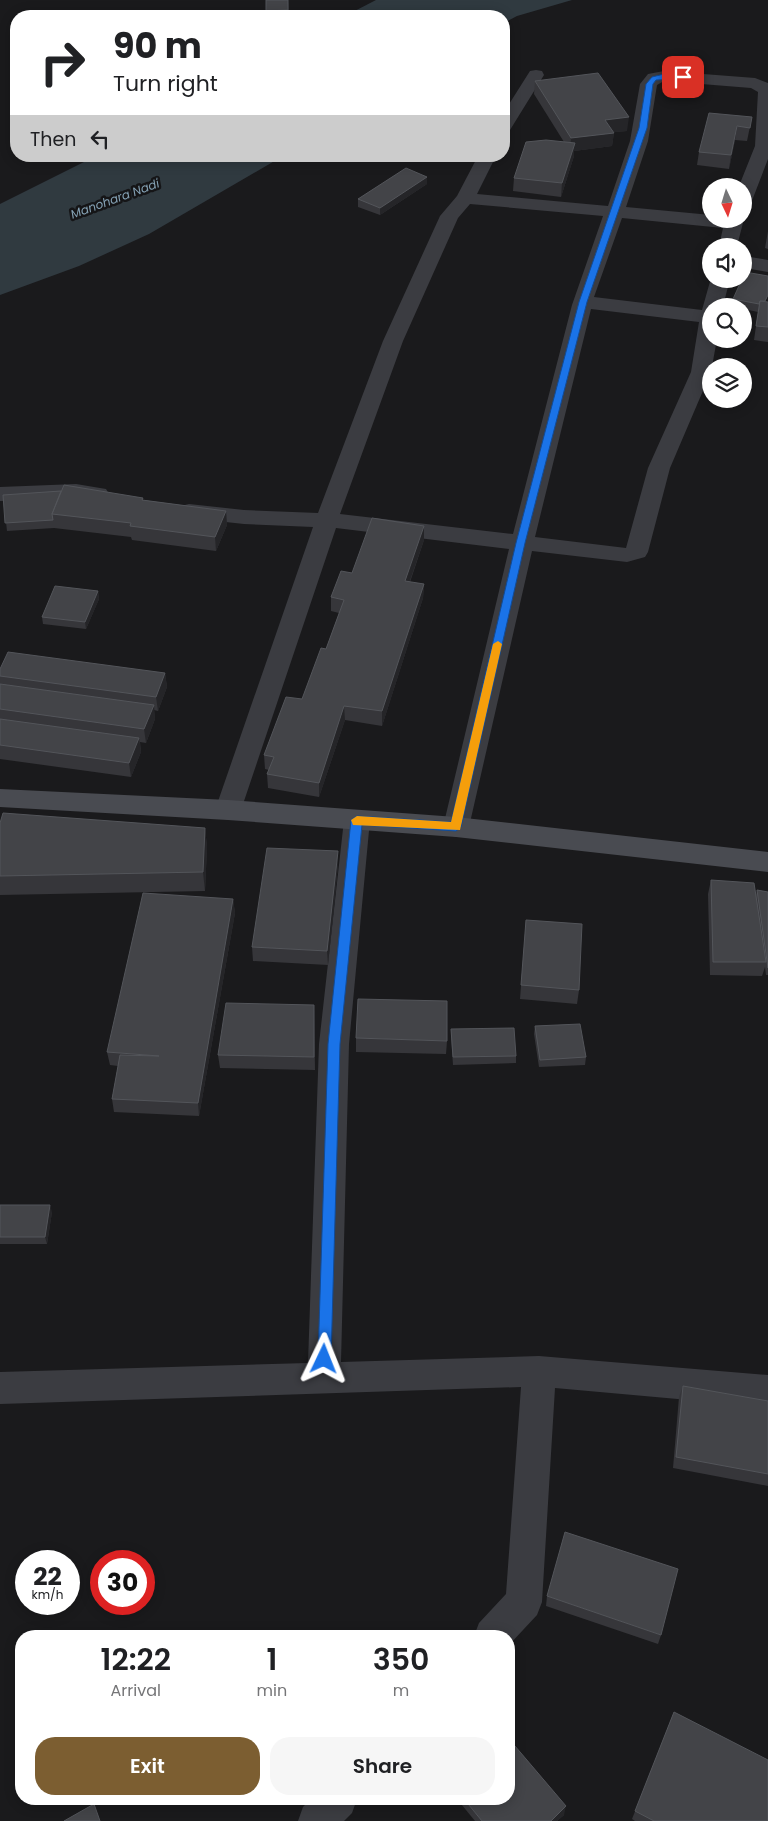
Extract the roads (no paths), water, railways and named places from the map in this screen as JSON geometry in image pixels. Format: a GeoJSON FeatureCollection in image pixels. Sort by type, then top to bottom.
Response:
{"type":"FeatureCollection","features":[{"type":"Feature","properties":{"kind":"street"},"geometry":{"type":"LineString","coordinates":[[510,116],[536,75]]}},
{"type":"Feature","properties":{"kind":"street"},"geometry":{"type":"LineString","coordinates":[[456,827],[520,543],[583,302],[643,128],[649,84],[654,78],[664,76],[755,83],[767,90],[764,146],[752,178]]}},
{"type":"Feature","properties":{"kind":"street"},"geometry":{"type":"LineString","coordinates":[[228,810],[327,520],[392,340],[449,216],[465,198],[484,162]]}},
{"type":"Feature","properties":{"kind":"street"},"geometry":{"type":"LineString","coordinates":[[465,198],[702,218]]}},
{"type":"Feature","properties":{"kind":"street"},"geometry":{"type":"LineString","coordinates":[[752,263],[768,266]]}},
{"type":"Feature","properties":{"kind":"street"},"geometry":{"type":"LineString","coordinates":[[583,302],[702,310]]}},
{"type":"Feature","properties":{"kind":"street"},"geometry":{"type":"LineString","coordinates":[[169,508],[244,517],[327,520],[627,555],[637,552],[659,468],[701,372],[705,348]]}},
{"type":"Feature","properties":{"kind":"street"},"geometry":{"type":"LineString","coordinates":[[0,494],[76,491],[115,498]]}},
{"type":"Feature","properties":{"kind":"street"},"geometry":{"type":"LineString","coordinates":[[0,798],[228,810],[456,827],[768,862]]}},
{"type":"Feature","properties":{"kind":"street"},"geometry":{"type":"LineString","coordinates":[[324,1378],[334,1044],[357,820]]}},
{"type":"Feature","properties":{"kind":"street"},"geometry":{"type":"LineString","coordinates":[[498,1630],[524,1602],[539,1371]]}},
{"type":"Feature","properties":{"kind":"street"},"geometry":{"type":"LineString","coordinates":[[0,1388],[539,1371],[768,1392]]}},
{"type":"Feature","properties":{"kind":"street"},"geometry":{"type":"LineString","coordinates":[[317,1821],[332,1805]]}},
{"type":"Feature","properties":{"kind":"water"},"geometry":{"type":"Polygon","coordinates":[[[376,0],[572,0],[510,20],[510,10],[357,10],[376,0]]]}},
{"type":"Feature","properties":{"kind":"water","name":"Manohara Nadi"},"geometry":{"type":"Polygon","coordinates":[[[84,162],[273,162],[149,234],[79,266],[0,295],[0,204],[84,162]]]}}]}
